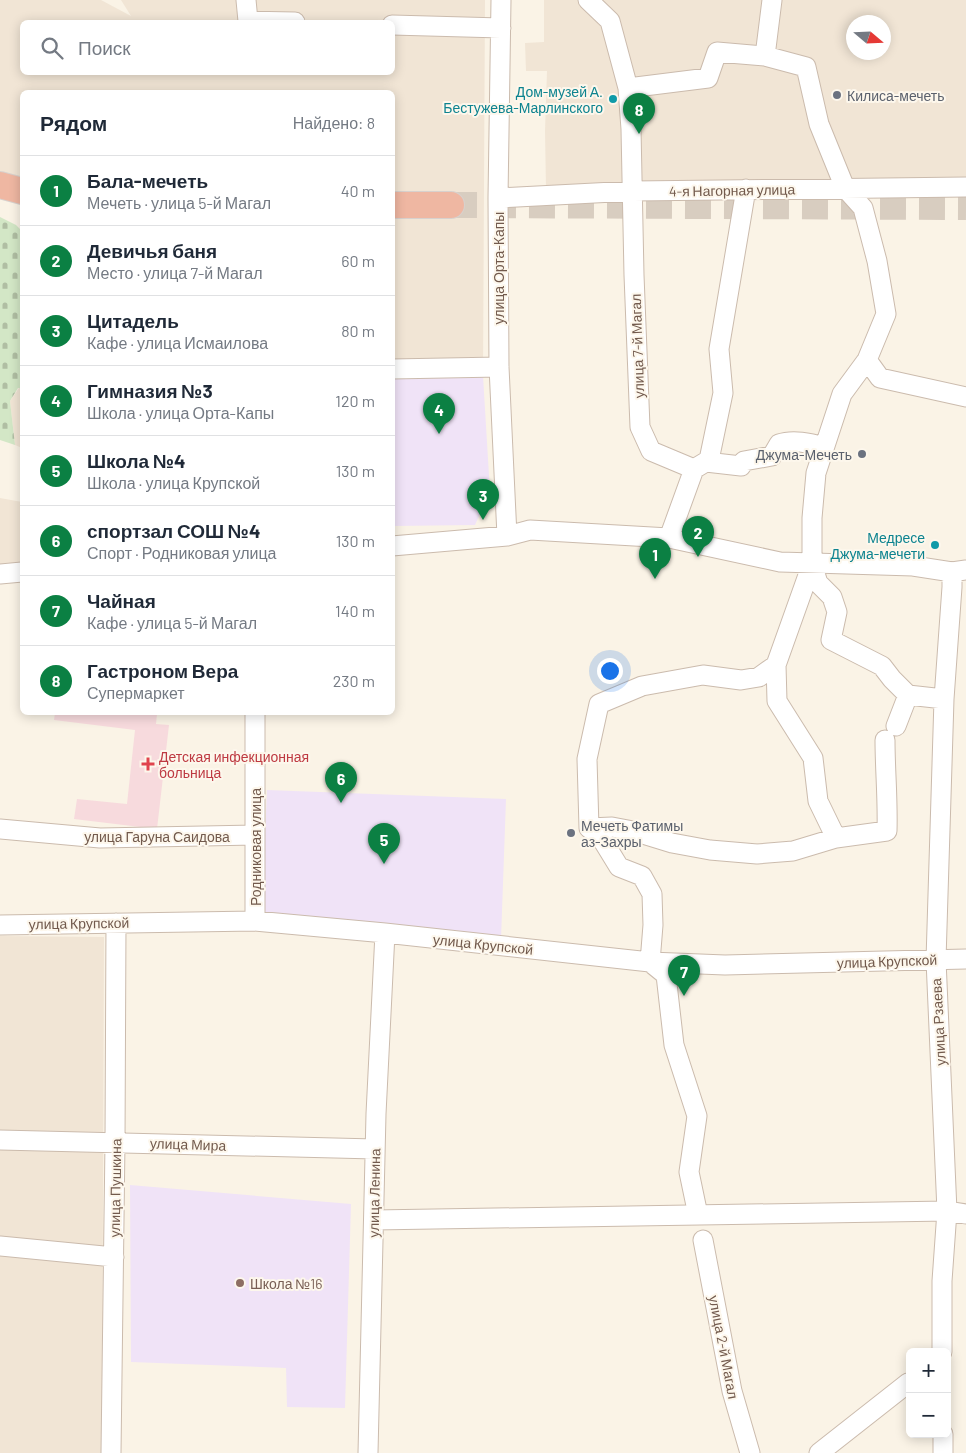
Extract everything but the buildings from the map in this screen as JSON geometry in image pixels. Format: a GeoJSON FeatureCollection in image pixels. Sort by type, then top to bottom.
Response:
{"type":"FeatureCollection","features":[{"type":"Feature","properties":{"kind":"highway"},"geometry":{"type":"LineString","coordinates":[[0,185],[20,190]]}},
{"type":"Feature","properties":{"kind":"highway"},"geometry":{"type":"LineString","coordinates":[[395,205],[451,205]]}},
{"type":"Feature","properties":{"kind":"street"},"geometry":{"type":"LineString","coordinates":[[246,0],[248,20]]}},
{"type":"Feature","properties":{"kind":"street","name":"улица Орта-Капы"},"geometry":{"type":"LineString","coordinates":[[501,0],[498,198],[499,367],[507,536]]}},
{"type":"Feature","properties":{"kind":"street","name":"улица 7-й Магал"},"geometry":{"type":"LineString","coordinates":[[588,0],[610,21],[628,88],[632,129],[634,275],[640,427],[651,451],[700,465],[742,466],[744,461],[772,456],[779,444],[786,442],[808,443],[824,447]]}},
{"type":"Feature","properties":{"kind":"street"},"geometry":{"type":"LineString","coordinates":[[765,56],[768,1]]}},
{"type":"Feature","properties":{"kind":"street"},"geometry":{"type":"LineString","coordinates":[[395,25],[501,28]]}},
{"type":"Feature","properties":{"kind":"street"},"geometry":{"type":"LineString","coordinates":[[628,88],[708,78],[717,52],[765,56],[806,67],[819,124],[845,188],[863,208],[877,261],[886,314],[867,360],[842,394],[816,473],[812,518],[812,564],[818,584],[832,597],[838,612],[831,640],[882,666],[892,679],[908,694],[944,698]]}},
{"type":"Feature","properties":{"kind":"street","name":"4-я Нагорная улица"},"geometry":{"type":"LineString","coordinates":[[498,198],[632,191],[966,187]]}},
{"type":"Feature","properties":{"kind":"street"},"geometry":{"type":"LineString","coordinates":[[669,538],[700,465],[709,460],[723,392],[719,349],[746,189]]}},
{"type":"Feature","properties":{"kind":"street"},"geometry":{"type":"LineString","coordinates":[[867,360],[880,378],[966,397]]}},
{"type":"Feature","properties":{"kind":"street"},"geometry":{"type":"LineString","coordinates":[[395,369],[499,367]]}},
{"type":"Feature","properties":{"kind":"street"},"geometry":{"type":"LineString","coordinates":[[395,546],[507,536],[530,530],[669,538],[780,562],[913,566],[959,571]]}},
{"type":"Feature","properties":{"kind":"street"},"geometry":{"type":"LineString","coordinates":[[812,564],[776,665],[777,702],[812,758],[818,801],[836,838]]}},
{"type":"Feature","properties":{"kind":"street","name":"улица Рзаева"},"geometry":{"type":"LineString","coordinates":[[942,1348],[942,1281],[947,1211],[936,960],[944,698],[952,587],[959,571]]}},
{"type":"Feature","properties":{"kind":"street"},"geometry":{"type":"LineString","coordinates":[[0,574],[20,572]]}},
{"type":"Feature","properties":{"kind":"street"},"geometry":{"type":"LineString","coordinates":[[589,828],[587,759],[599,704],[642,686],[703,675],[740,680],[759,677],[776,665]]}},
{"type":"Feature","properties":{"kind":"street"},"geometry":{"type":"LineString","coordinates":[[589,828],[612,827],[633,831],[672,843],[710,850],[757,854],[793,851],[836,838],[887,831],[888,806],[885,774],[890,733],[908,694]]}},
{"type":"Feature","properties":{"kind":"street","name":"Родниковая улица"},"geometry":{"type":"LineString","coordinates":[[255,715],[255,921]]}},
{"type":"Feature","properties":{"kind":"street"},"geometry":{"type":"LineString","coordinates":[[589,828],[600,836],[619,867],[642,876],[652,894],[653,925],[650,962],[666,975],[674,1045],[697,1116],[689,1172],[698,1215]]}},
{"type":"Feature","properties":{"kind":"street","name":"улица Гаруна Саидова"},"geometry":{"type":"LineString","coordinates":[[0,829],[100,838],[255,835]]}},
{"type":"Feature","properties":{"kind":"street","name":"улица Крупской"},"geometry":{"type":"LineString","coordinates":[[0,925],[255,921],[386,933],[650,962],[725,966],[966,958]]}},
{"type":"Feature","properties":{"kind":"street","name":"улица Пушкина"},"geometry":{"type":"LineString","coordinates":[[111,1453],[116,1142],[116,923]]}},
{"type":"Feature","properties":{"kind":"street","name":"улица Ленина"},"geometry":{"type":"LineString","coordinates":[[368,1453],[375,1148],[386,933]]}},
{"type":"Feature","properties":{"kind":"street","name":"улица Мира"},"geometry":{"type":"LineString","coordinates":[[0,1140],[375,1148]]}},
{"type":"Feature","properties":{"kind":"street"},"geometry":{"type":"LineString","coordinates":[[374,1220],[947,1211],[966,1214]]}},
{"type":"Feature","properties":{"kind":"street","name":"улица 2-й Магал"},"geometry":{"type":"LineString","coordinates":[[703,1240],[732,1391],[750,1453]]}},
{"type":"Feature","properties":{"kind":"street"},"geometry":{"type":"LineString","coordinates":[[0,1246],[114,1257]]}},
{"type":"Feature","properties":{"kind":"street"},"geometry":{"type":"LineString","coordinates":[[819,1453],[906,1386]]}},
{"type":"Feature","properties":{"kind":"street"},"geometry":{"type":"LineString","coordinates":[[943,1438],[943,1453]]}},
{"type":"Feature","properties":{"kind":"shaded area"},"geometry":{"type":"Polygon","coordinates":[[[0,0],[101,0],[131,16],[121,0],[485,0],[483,376],[395,374],[395,90],[20,90],[20,179],[0,174],[0,0]]]}},
{"type":"Feature","properties":{"kind":"shaded area"},"geometry":{"type":"Polygon","coordinates":[[[544,0],[966,0],[966,188],[546,189],[547,71],[526,71],[525,43],[544,42],[544,0]]]}},
{"type":"Feature","properties":{"kind":"shaded area"},"geometry":{"type":"Polygon","coordinates":[[[395,374],[483,376],[490,492],[475,525],[395,526],[395,374]]]}},
{"type":"Feature","properties":{"kind":"shaded area"},"geometry":{"type":"Polygon","coordinates":[[[20,388],[20,447],[15,445],[10,401],[20,388]]]}},
{"type":"Feature","properties":{"kind":"shaded area"},"geometry":{"type":"Polygon","coordinates":[[[0,498],[20,502],[20,567],[0,568],[0,498]]]}},
{"type":"Feature","properties":{"kind":"shaded area","name":"Детская инфекционная больница"},"geometry":{"type":"Polygon","coordinates":[[[55,715],[157,715],[156,724],[169,725],[157,829],[74,819],[77,799],[127,804],[135,730],[54,720],[55,715]]]}},
{"type":"Feature","properties":{"kind":"shaded area"},"geometry":{"type":"Polygon","coordinates":[[[267,790],[506,799],[501,939],[261,930],[267,790]]]}},
{"type":"Feature","properties":{"kind":"shaded area"},"geometry":{"type":"Polygon","coordinates":[[[0,936],[104,937],[102,1453],[0,1453],[0,936]]]}},
{"type":"Feature","properties":{"kind":"shaded area","name":"Школа №16"},"geometry":{"type":"Polygon","coordinates":[[[130,1185],[351,1204],[345,1408],[287,1407],[286,1368],[131,1362],[130,1185]]]}},
{"type":"Feature","properties":{"kind":"green space"},"geometry":{"type":"Polygon","coordinates":[[[0,217],[20,229],[20,388],[18,388],[10,401],[15,445],[0,440],[0,217]]]}},
{"type":"Feature","properties":{"kind":"tunnel"},"geometry":{"type":"LineString","coordinates":[[451,205],[966,207]]}},
{"type":"Feature","properties":{"kind":"place","name":"Килиса-мечеть"},"geometry":{"type":"Point","coordinates":[837,95]}},
{"type":"Feature","properties":{"kind":"place","name":"Дом-музей А. Бестужева-Марлинского"},"geometry":{"type":"Point","coordinates":[613,99]}},
{"type":"Feature","properties":{"kind":"place","name":"Гастроном Вера"},"geometry":{"type":"Point","coordinates":[639,134]}},
{"type":"Feature","properties":{"kind":"place","name":"Гимназия №3"},"geometry":{"type":"Point","coordinates":[439,434]}},
{"type":"Feature","properties":{"kind":"place","name":"Джума-Мечеть"},"geometry":{"type":"Point","coordinates":[862,454]}},
{"type":"Feature","properties":{"kind":"place","name":"Цитадель"},"geometry":{"type":"Point","coordinates":[483,520]}},
{"type":"Feature","properties":{"kind":"place","name":"Медресе Джума-мечети"},"geometry":{"type":"Point","coordinates":[935,545]}},
{"type":"Feature","properties":{"kind":"place","name":"Девичья баня"},"geometry":{"type":"Point","coordinates":[698,557]}},
{"type":"Feature","properties":{"kind":"place","name":"Бала-мечеть"},"geometry":{"type":"Point","coordinates":[655,579]}},
{"type":"Feature","properties":{"kind":"place","name":"Детская инфекционная больница"},"geometry":{"type":"Point","coordinates":[148,764]}},
{"type":"Feature","properties":{"kind":"place","name":"спортзал СОШ №4"},"geometry":{"type":"Point","coordinates":[341,803]}},
{"type":"Feature","properties":{"kind":"place","name":"Мечеть Фатимы аз-Захры"},"geometry":{"type":"Point","coordinates":[571,833]}},
{"type":"Feature","properties":{"kind":"place","name":"Школа №4"},"geometry":{"type":"Point","coordinates":[384,864]}},
{"type":"Feature","properties":{"kind":"place","name":"Чайная"},"geometry":{"type":"Point","coordinates":[684,996]}},
{"type":"Feature","properties":{"kind":"place","name":"Школа №16"},"geometry":{"type":"Point","coordinates":[240,1283]}}]}
